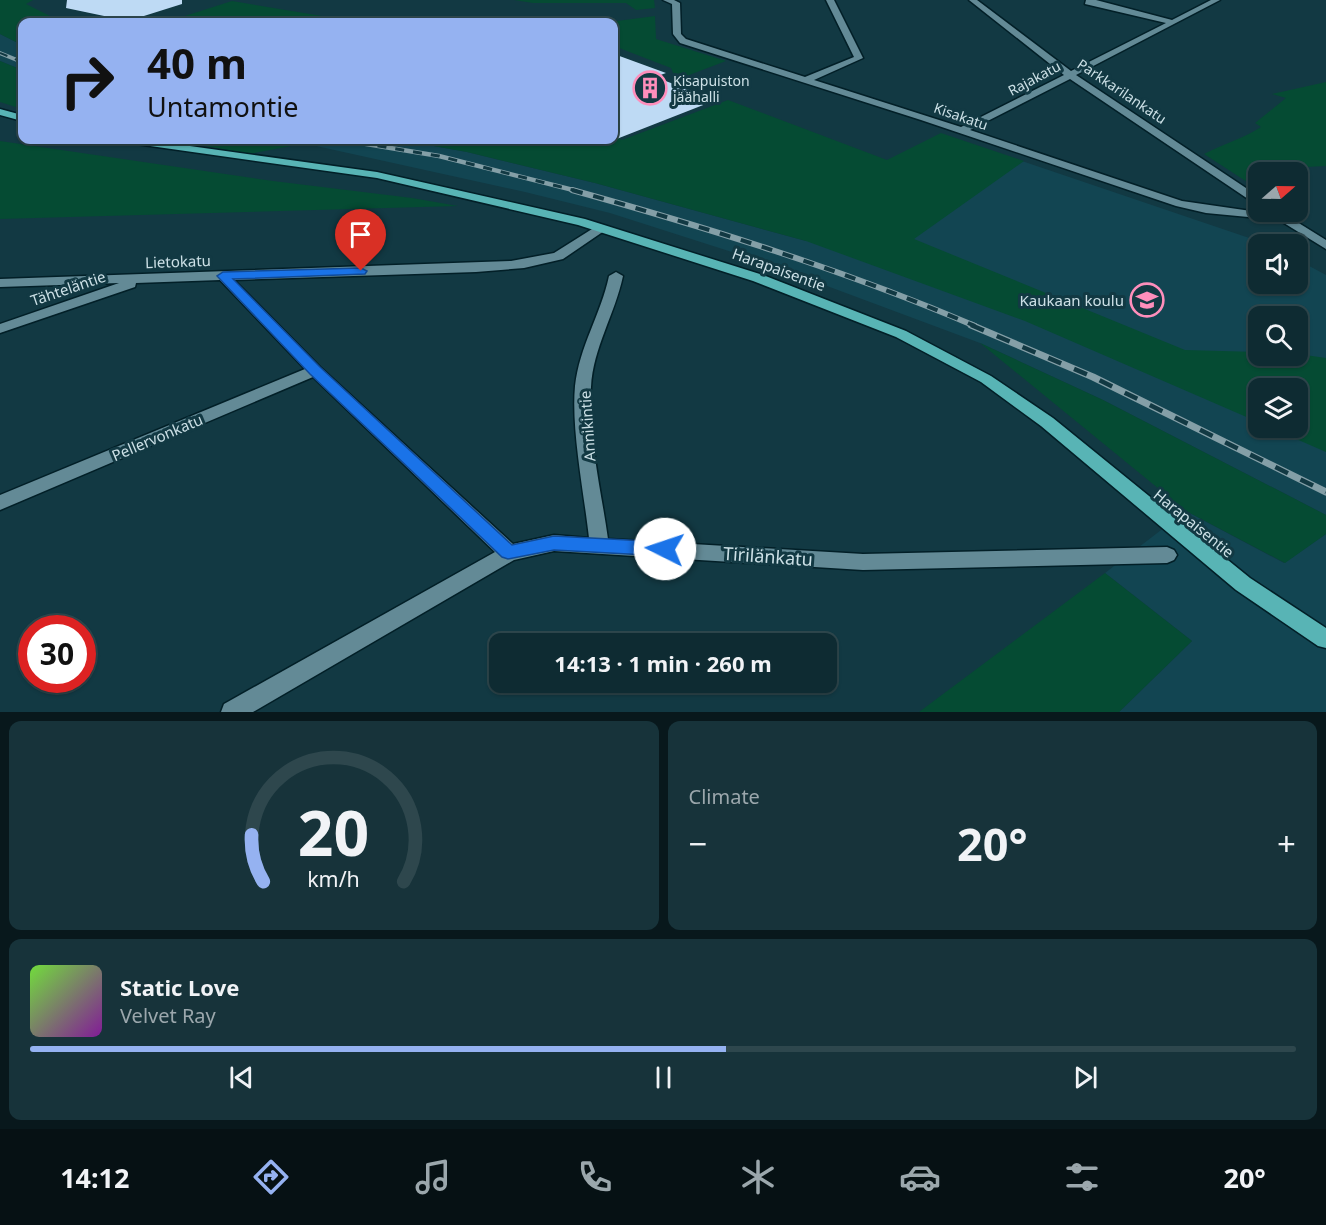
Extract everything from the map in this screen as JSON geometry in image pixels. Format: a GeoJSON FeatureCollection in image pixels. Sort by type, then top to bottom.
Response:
{"type":"FeatureCollection","features":[{"type":"Feature","properties":{"kind":"main road"},"geometry":{"type":"LineString","coordinates":[[0,112],[18,117]]}},
{"type":"Feature","properties":{"kind":"main road","name":"Harapaisentie"},"geometry":{"type":"LineString","coordinates":[[157,144],[377,176],[494,201],[600,228],[759,278],[901,334],[986,379],[1047,422],[1243,584],[1326,639]]}},
{"type":"Feature","properties":{"kind":"street","name":"Kisakatu"},"geometry":{"type":"LineString","coordinates":[[668,0],[676,3],[677,34],[683,41],[1180,204],[1206,209],[1248,212]]}},
{"type":"Feature","properties":{"kind":"street"},"geometry":{"type":"LineString","coordinates":[[806,80],[860,58],[830,0]]}},
{"type":"Feature","properties":{"kind":"street","name":"Parkkarilankatu"},"geometry":{"type":"LineString","coordinates":[[973,0],[1069,74],[1248,194]]}},
{"type":"Feature","properties":{"kind":"street","name":"Rajakatu"},"geometry":{"type":"LineString","coordinates":[[961,131],[1216,0]]}},
{"type":"Feature","properties":{"kind":"street"},"geometry":{"type":"LineString","coordinates":[[1088,1],[1172,22]]}},
{"type":"Feature","properties":{"kind":"street"},"geometry":{"type":"LineString","coordinates":[[1290,222],[1326,246]]}},
{"type":"Feature","properties":{"kind":"street","name":"Lietokatu"},"geometry":{"type":"LineString","coordinates":[[0,283],[516,264],[542,260],[569,251],[600,228]]}},
{"type":"Feature","properties":{"kind":"street"},"geometry":{"type":"LineString","coordinates":[[223,276],[315,370],[508,552]]}},
{"type":"Feature","properties":{"kind":"street","name":"Annikintie"},"geometry":{"type":"LineString","coordinates":[[599,545],[585,432],[584,386],[592,344],[612,296],[616,276]]}},
{"type":"Feature","properties":{"kind":"street","name":"Tähteläntie"},"geometry":{"type":"LineString","coordinates":[[0,329],[146,279]]}},
{"type":"Feature","properties":{"kind":"street","name":"Pellervonkatu"},"geometry":{"type":"LineString","coordinates":[[0,503],[315,370]]}},
{"type":"Feature","properties":{"kind":"street","name":"Tirilänkatu"},"geometry":{"type":"LineString","coordinates":[[232,712],[508,552],[554,543],[863,562],[1167,555]]}},
{"type":"Feature","properties":{"kind":"shaded area"},"geometry":{"type":"Polygon","coordinates":[[[0,34],[18,43],[18,68],[0,61],[0,34]]]}},
{"type":"Feature","properties":{"kind":"shaded area","name":"Kaukaan koulu"},"geometry":{"type":"Polygon","coordinates":[[[969,143],[1248,237],[1248,294],[1308,294],[1308,265],[1326,275],[1326,515],[1103,400],[980,343],[760,261],[610,213],[307,144],[423,144],[467,152],[595,183],[806,241],[969,143]]]}},
{"type":"Feature","properties":{"kind":"shaded area"},"geometry":{"type":"Polygon","coordinates":[[[1186,511],[1284,563],[1326,534],[1326,712],[1119,712],[1192,641],[1105,573],[1186,511]]]}},
{"type":"Feature","properties":{"kind":"green space"},"geometry":{"type":"Polygon","coordinates":[[[0,0],[33,0],[26,4],[54,18],[18,18],[18,43],[0,34],[0,0]]]}},
{"type":"Feature","properties":{"kind":"green space"},"geometry":{"type":"Polygon","coordinates":[[[514,0],[654,0],[655,8],[636,10],[626,3],[533,3],[514,0]]]}},
{"type":"Feature","properties":{"kind":"green space"},"geometry":{"type":"Polygon","coordinates":[[[232,1],[334,18],[179,18],[232,1]]]}},
{"type":"Feature","properties":{"kind":"green space"},"geometry":{"type":"Polygon","coordinates":[[[655,16],[656,39],[726,61],[676,80],[671,68],[618,48],[618,21],[655,16]]]}},
{"type":"Feature","properties":{"kind":"green space"},"geometry":{"type":"Polygon","coordinates":[[[0,61],[18,68],[18,108],[0,102],[0,61]]]}},
{"type":"Feature","properties":{"kind":"green space"},"geometry":{"type":"Polygon","coordinates":[[[1326,82],[1326,166],[1308,167],[1308,162],[1248,162],[1248,183],[1204,154],[1261,127],[1255,123],[1286,98],[1272,94],[1326,82]]]}},
{"type":"Feature","properties":{"kind":"green space"},"geometry":{"type":"Polygon","coordinates":[[[728,100],[887,160],[941,133],[1024,161],[914,239],[1185,350],[1248,352],[1248,366],[1308,366],[1308,355],[1326,358],[1326,452],[1294,438],[1308,438],[1308,378],[1248,378],[1248,418],[1025,321],[806,241],[595,183],[467,152],[423,144],[618,144],[618,138],[622,140],[728,100]]]}},
{"type":"Feature","properties":{"kind":"green space"},"geometry":{"type":"Polygon","coordinates":[[[0,141],[458,206],[0,219],[0,141]]]}},
{"type":"Feature","properties":{"kind":"green space"},"geometry":{"type":"Polygon","coordinates":[[[195,144],[302,144],[249,154],[195,144]]]}},
{"type":"Feature","properties":{"kind":"green space"},"geometry":{"type":"Polygon","coordinates":[[[980,343],[1103,400],[1326,515],[1326,534],[1285,563],[1186,511],[980,343]]]}},
{"type":"Feature","properties":{"kind":"green space"},"geometry":{"type":"Polygon","coordinates":[[[1105,573],[1192,641],[1119,712],[919,712],[1105,573]]]}},
{"type":"Feature","properties":{"kind":"building"},"geometry":{"type":"Polygon","coordinates":[[[67,0],[182,0],[182,4],[138,18],[114,18],[66,8],[67,0]]]}},
{"type":"Feature","properties":{"kind":"building","name":"Kisapuiston jäähalli"},"geometry":{"type":"Polygon","coordinates":[[[618,55],[666,73],[655,77],[716,100],[618,138],[618,55]]]}},
{"type":"Feature","properties":{"kind":"railway"},"geometry":{"type":"LineString","coordinates":[[0,53],[18,60]]}},
{"type":"Feature","properties":{"kind":"railway"},"geometry":{"type":"LineString","coordinates":[[366,144],[439,156],[577,191]]}},
{"type":"Feature","properties":{"kind":"railway"},"geometry":{"type":"LineString","coordinates":[[572,190],[776,251],[876,286],[975,326]]}},
{"type":"Feature","properties":{"kind":"railway"},"geometry":{"type":"LineString","coordinates":[[971,325],[1093,377],[1326,492]]}},
{"type":"Feature","properties":{"kind":"place","name":"Kisapuiston jäähalli"},"geometry":{"type":"Point","coordinates":[650,88]}},
{"type":"Feature","properties":{"kind":"place","name":"Kaukaan koulu"},"geometry":{"type":"Point","coordinates":[1147,300]}},
{"type":"Feature","properties":{"kind":"route"},"geometry":{"type":"LineString","coordinates":[[361,271],[223,276],[315,370],[508,552],[554,543],[665,549]]}}]}
